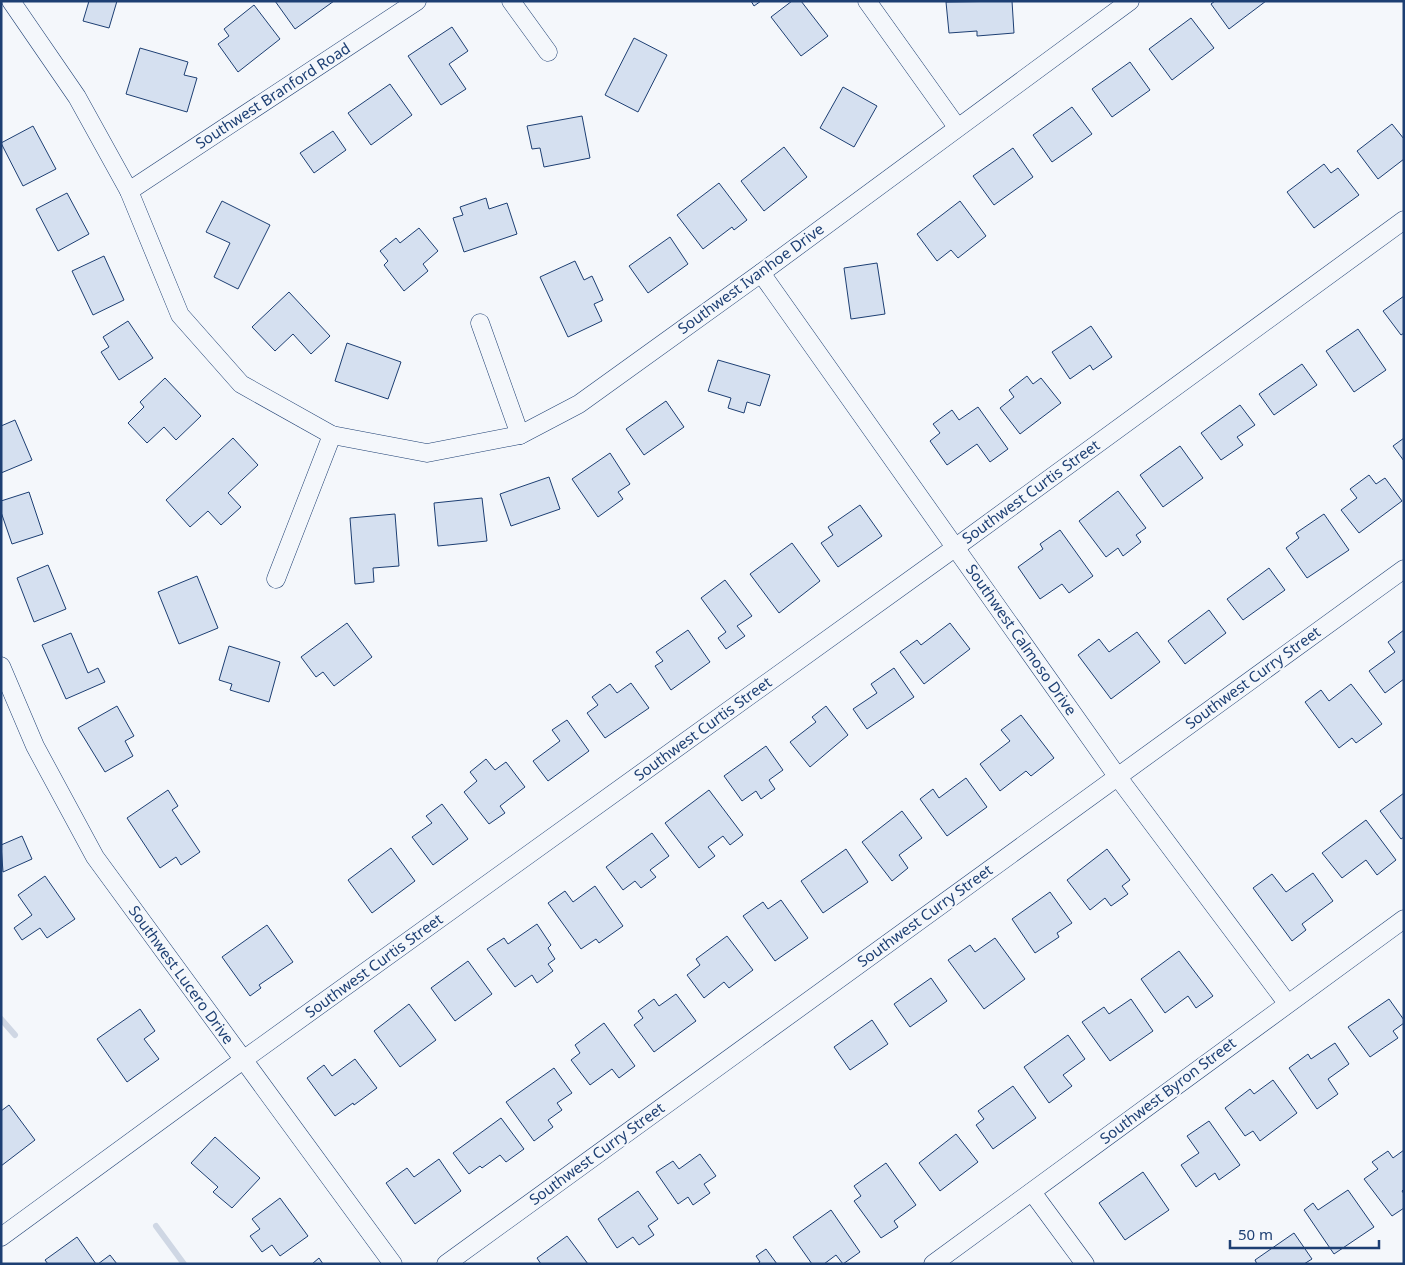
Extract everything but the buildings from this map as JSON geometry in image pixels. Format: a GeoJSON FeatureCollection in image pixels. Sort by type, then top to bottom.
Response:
{"type":"FeatureCollection","features":[{"type":"Feature","properties":{"kind":"street","name":"Southwest Ivanhoe Drive"},"geometry":{"type":"LineString","coordinates":[[11,1],[76,97],[129,191],[180,315],[242,384],[332,435],[427,453],[520,435],[579,404],[761,273],[1130,1]]}},
{"type":"Feature","properties":{"kind":"street","name":"Southwest Branford Road"},"geometry":{"type":"LineString","coordinates":[[129,191],[417,1]]}},
{"type":"Feature","properties":{"kind":"street"},"geometry":{"type":"LineString","coordinates":[[511,1],[548,52]]}},
{"type":"Feature","properties":{"kind":"street"},"geometry":{"type":"LineString","coordinates":[[867,1],[957,127]]}},
{"type":"Feature","properties":{"kind":"street","name":"Southwest Curtis Street"},"geometry":{"type":"LineString","coordinates":[[1,1237],[243,1060],[956,547],[1404,220]]}},
{"type":"Feature","properties":{"kind":"street","name":"Southwest Calmoso Drive"},"geometry":{"type":"LineString","coordinates":[[761,273],[1117,776],[1287,1003]]}},
{"type":"Feature","properties":{"kind":"street"},"geometry":{"type":"LineString","coordinates":[[480,323],[520,435]]}},
{"type":"Feature","properties":{"kind":"street"},"geometry":{"type":"LineString","coordinates":[[276,579],[332,435]]}},
{"type":"Feature","properties":{"kind":"street","name":"Southwest Curry Street"},"geometry":{"type":"LineString","coordinates":[[446,1264],[1404,569]]}},
{"type":"Feature","properties":{"kind":"street","name":"Southwest Lucero Drive"},"geometry":{"type":"LineString","coordinates":[[1,666],[35,746],[95,858],[393,1264]]}},
{"type":"Feature","properties":{"kind":"street","name":"Southwest Byron Street"},"geometry":{"type":"LineString","coordinates":[[933,1264],[1404,919]]}},
{"type":"Feature","properties":{"kind":"street"},"geometry":{"type":"LineString","coordinates":[[1032,1192],[1085,1264]]}},
{"type":"Feature","properties":{"kind":"waterway"},"geometry":{"type":"LineString","coordinates":[[1,1019],[15,1035]]}},
{"type":"Feature","properties":{"kind":"waterway"},"geometry":{"type":"LineString","coordinates":[[156,1226],[184,1264]]}}]}
